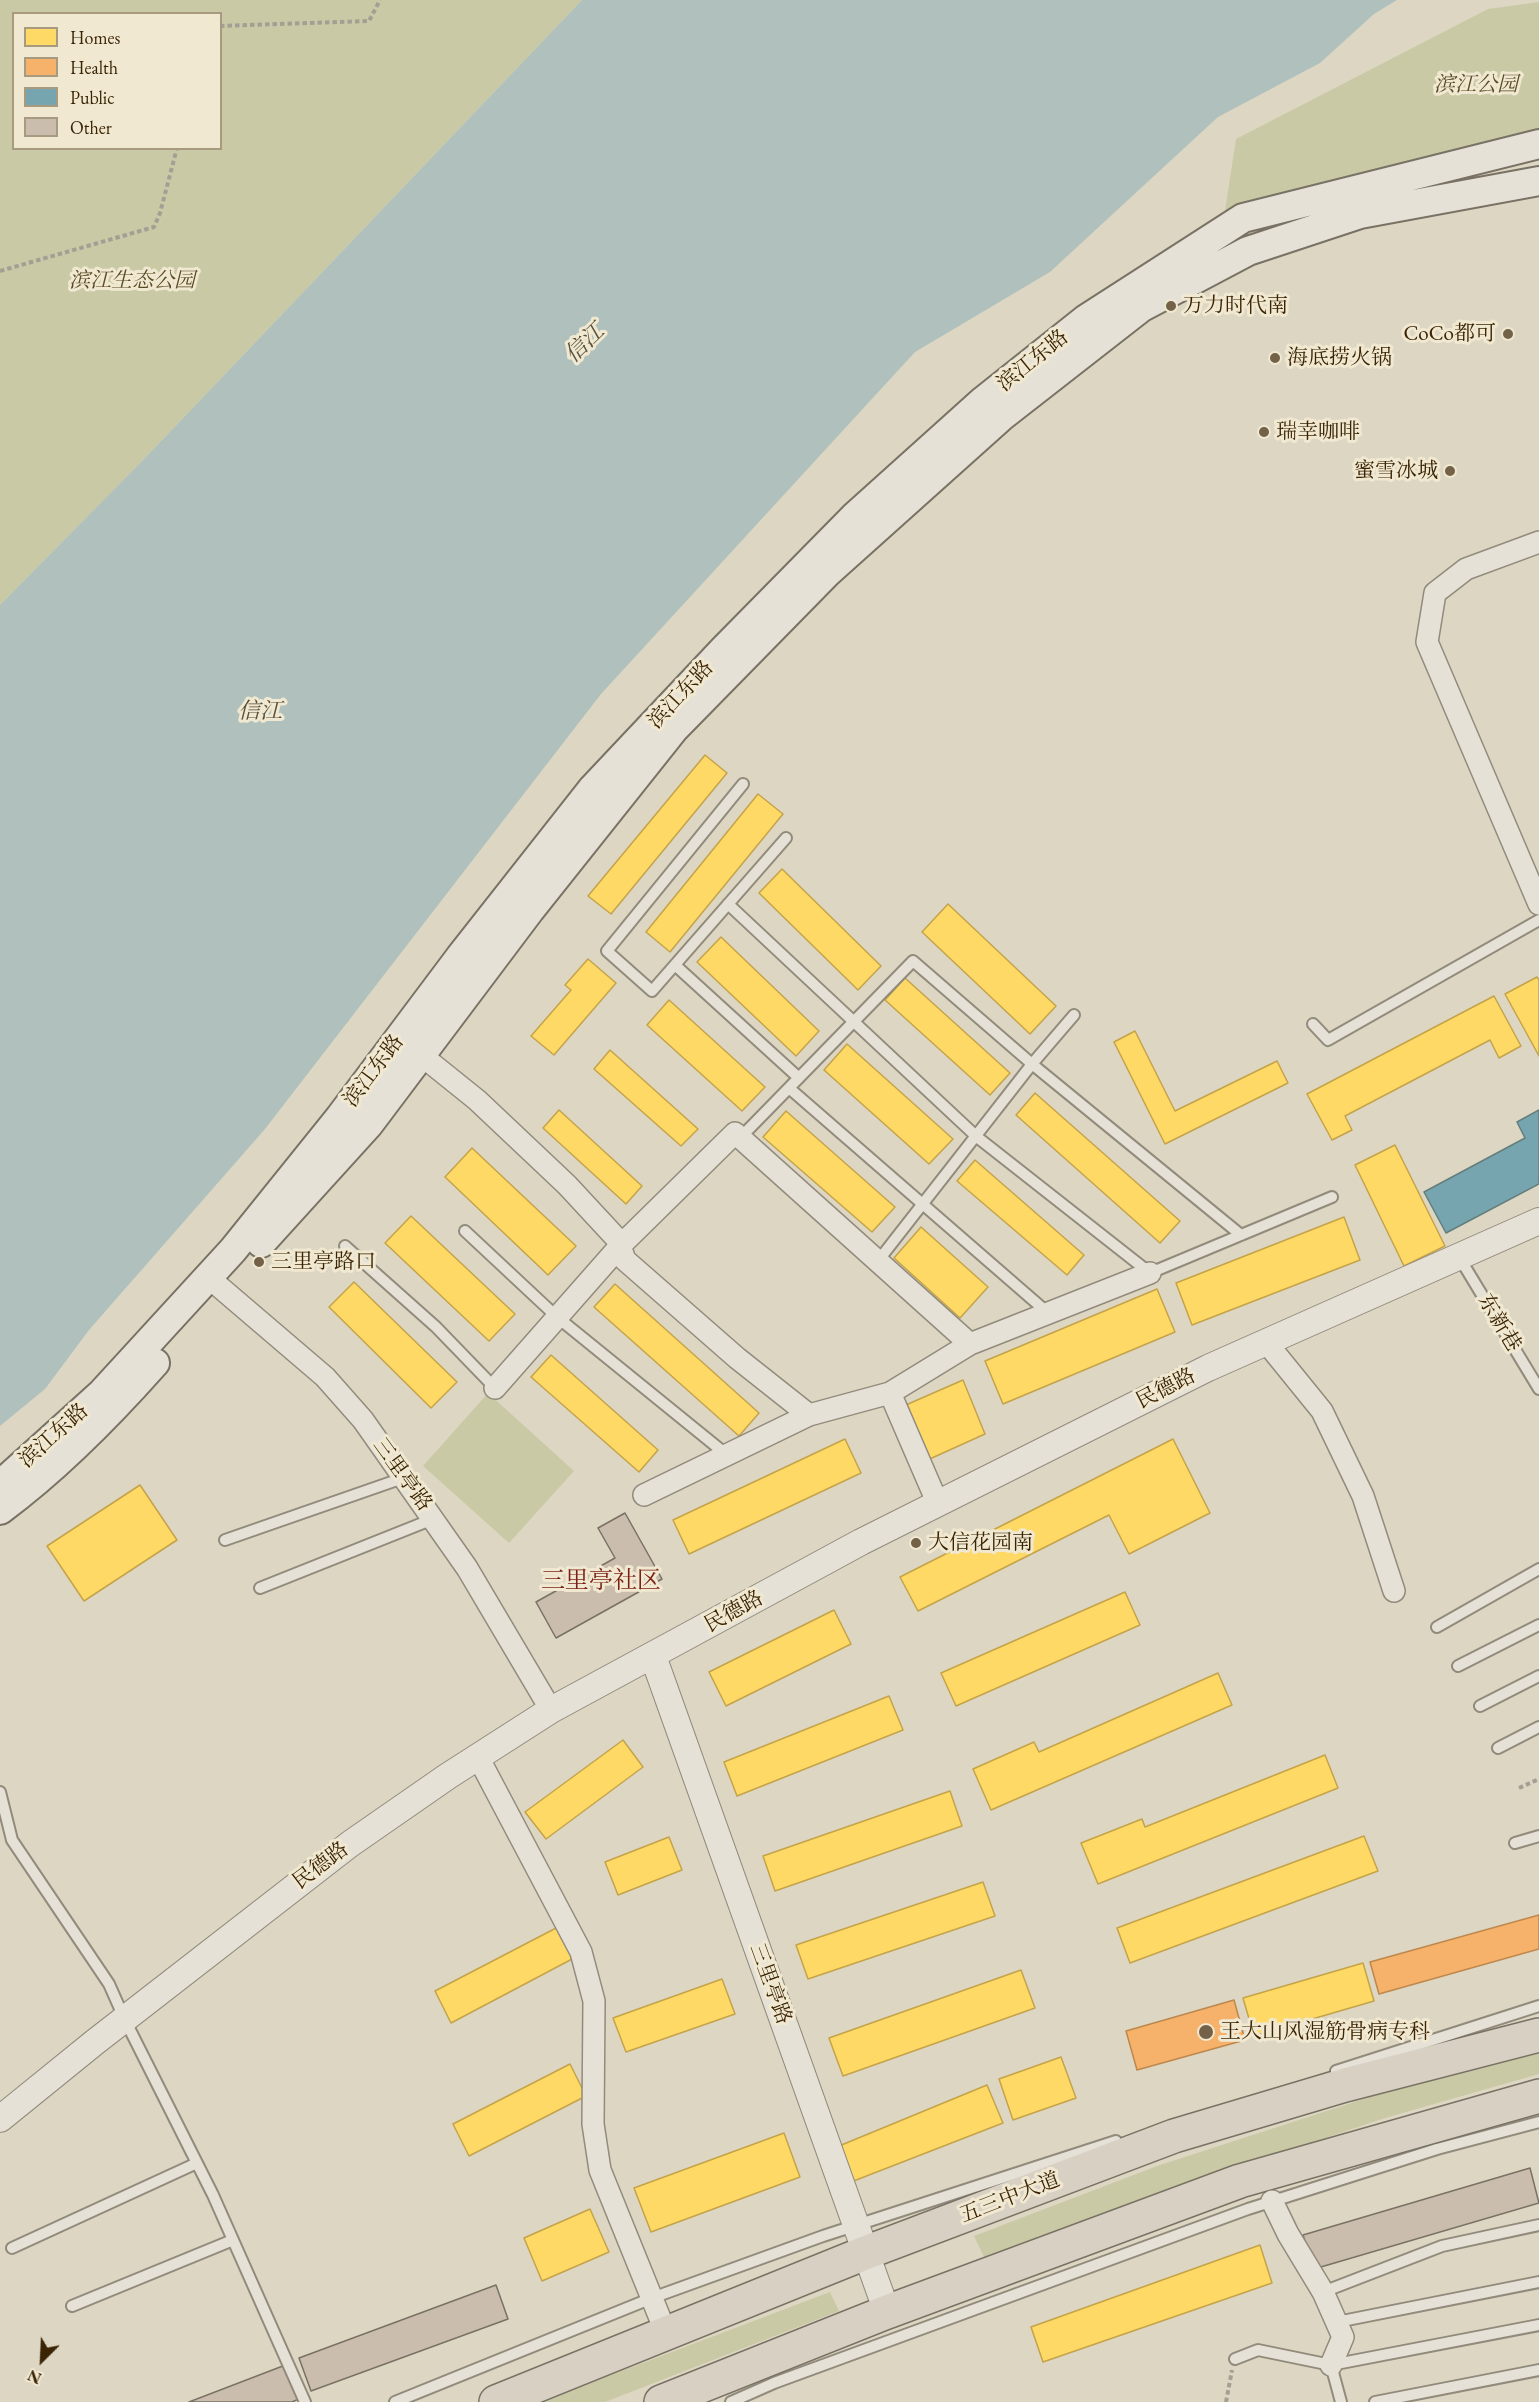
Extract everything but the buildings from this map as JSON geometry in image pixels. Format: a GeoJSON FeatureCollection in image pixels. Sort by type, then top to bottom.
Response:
{"type":"FeatureCollection","features":[{"type":"Feature","properties":{"kind":"main road","name":"滨江东路"},"geometry":{"type":"LineString","coordinates":[[0,1510],[19,1496],[113,1411],[215,1282],[233,1250],[340,1117],[460,957],[593,788],[724,649],[854,517],[983,401],[1086,318],[1243,218],[1539,144]]}},
{"type":"Feature","properties":{"kind":"main road","name":"滨江东路"},"geometry":{"type":"LineString","coordinates":[[0,1485],[100,1394],[215,1282],[369,1124],[530,910],[674,729],[828,572],[1001,417],[1142,307],[1248,251],[1360,214],[1539,181]]}},
{"type":"Feature","properties":{"kind":"main road","name":"五三中大道"},"geometry":{"type":"LineString","coordinates":[[496,2402],[666,2333],[860,2239],[1174,2136],[1345,2085],[1539,2035]]}},
{"type":"Feature","properties":{"kind":"main road"},"geometry":{"type":"LineString","coordinates":[[661,2402],[887,2312],[1240,2181],[1539,2096]]}},
{"type":"Feature","properties":{"kind":"street"},"geometry":{"type":"LineString","coordinates":[[1539,542],[1466,569],[1435,593],[1427,642],[1539,904]]}},
{"type":"Feature","properties":{"kind":"street"},"geometry":{"type":"LineString","coordinates":[[421,1055],[477,1100],[567,1185],[618,1240],[625,1260],[737,1358],[809,1415]]}},
{"type":"Feature","properties":{"kind":"street"},"geometry":{"type":"LineString","coordinates":[[495,1388],[620,1246],[735,1133],[970,1344]]}},
{"type":"Feature","properties":{"kind":"street","name":"民德路"},"geometry":{"type":"LineString","coordinates":[[0,2119],[350,1844],[551,1710],[861,1542],[1208,1368],[1539,1221]]}},
{"type":"Feature","properties":{"kind":"street"},"geometry":{"type":"LineString","coordinates":[[644,1496],[809,1415],[890,1393],[970,1344],[1150,1273]]}},
{"type":"Feature","properties":{"kind":"street","name":"三里亭路"},"geometry":{"type":"LineString","coordinates":[[215,1282],[325,1377],[363,1420],[468,1568],[551,1710]]}},
{"type":"Feature","properties":{"kind":"street"},"geometry":{"type":"LineString","coordinates":[[1266,1342],[1322,1411],[1363,1496],[1394,1591]]}},
{"type":"Feature","properties":{"kind":"street"},"geometry":{"type":"LineString","coordinates":[[890,1393],[938,1503]]}},
{"type":"Feature","properties":{"kind":"street","name":"三里亭路"},"geometry":{"type":"LineString","coordinates":[[653,1656],[887,2312]]}},
{"type":"Feature","properties":{"kind":"street"},"geometry":{"type":"LineString","coordinates":[[478,1757],[580,1952],[594,2001],[593,2124],[600,2170],[666,2333]]}},
{"type":"Feature","properties":{"kind":"street"},"geometry":{"type":"LineString","coordinates":[[1272,2201],[1288,2234],[1323,2292],[1343,2337],[1331,2365]]}},
{"type":"Feature","properties":{"kind":"lane"},"geometry":{"type":"LineString","coordinates":[[743,784],[607,951],[652,991],[786,838]]}},
{"type":"Feature","properties":{"kind":"lane"},"geometry":{"type":"LineString","coordinates":[[728,904],[977,1137],[1150,1273],[1332,1197]]}},
{"type":"Feature","properties":{"kind":"lane"},"geometry":{"type":"LineString","coordinates":[[1313,1024],[1328,1040],[1539,920]]}},
{"type":"Feature","properties":{"kind":"lane"},"geometry":{"type":"LineString","coordinates":[[740,1138],[913,961],[1032,1064],[1241,1234]]}},
{"type":"Feature","properties":{"kind":"lane"},"geometry":{"type":"LineString","coordinates":[[675,965],[799,1078]]}},
{"type":"Feature","properties":{"kind":"lane"},"geometry":{"type":"LineString","coordinates":[[878,1261],[1032,1064],[1074,1015]]}},
{"type":"Feature","properties":{"kind":"lane"},"geometry":{"type":"LineString","coordinates":[[789,1088],[1048,1313]]}},
{"type":"Feature","properties":{"kind":"lane"},"geometry":{"type":"LineString","coordinates":[[465,1231],[557,1317],[727,1455]]}},
{"type":"Feature","properties":{"kind":"lane"},"geometry":{"type":"LineString","coordinates":[[345,1246],[436,1327],[495,1388]]}},
{"type":"Feature","properties":{"kind":"lane","name":"东新巷"},"geometry":{"type":"LineString","coordinates":[[1459,1257],[1539,1389]]}},
{"type":"Feature","properties":{"kind":"lane"},"geometry":{"type":"LineString","coordinates":[[225,1540],[403,1478]]}},
{"type":"Feature","properties":{"kind":"lane"},"geometry":{"type":"LineString","coordinates":[[260,1588],[433,1519]]}},
{"type":"Feature","properties":{"kind":"lane"},"geometry":{"type":"LineString","coordinates":[[1437,1626],[1539,1569]]}},
{"type":"Feature","properties":{"kind":"lane"},"geometry":{"type":"LineString","coordinates":[[1458,1666],[1539,1625]]}},
{"type":"Feature","properties":{"kind":"lane"},"geometry":{"type":"LineString","coordinates":[[1480,1706],[1539,1676]]}},
{"type":"Feature","properties":{"kind":"lane"},"geometry":{"type":"LineString","coordinates":[[1498,1748],[1539,1727]]}},
{"type":"Feature","properties":{"kind":"lane"},"geometry":{"type":"LineString","coordinates":[[0,1792],[4,1825],[12,1840],[109,1984],[234,2240],[305,2402]]}},
{"type":"Feature","properties":{"kind":"lane"},"geometry":{"type":"LineString","coordinates":[[1515,1844],[1539,1836]]}},
{"type":"Feature","properties":{"kind":"lane"},"geometry":{"type":"LineString","coordinates":[[1324,2075],[1539,2007]]}},
{"type":"Feature","properties":{"kind":"lane"},"geometry":{"type":"LineString","coordinates":[[731,2402],[774,2383],[1272,2201],[1437,2149],[1539,2122]]}},
{"type":"Feature","properties":{"kind":"lane"},"geometry":{"type":"LineString","coordinates":[[395,2402],[652,2298],[860,2239],[1131,2136]]}},
{"type":"Feature","properties":{"kind":"lane"},"geometry":{"type":"LineString","coordinates":[[12,2248],[197,2163]]}},
{"type":"Feature","properties":{"kind":"lane"},"geometry":{"type":"LineString","coordinates":[[1323,2292],[1442,2246],[1539,2225]]}},
{"type":"Feature","properties":{"kind":"lane"},"geometry":{"type":"LineString","coordinates":[[72,2306],[234,2240]]}},
{"type":"Feature","properties":{"kind":"lane"},"geometry":{"type":"LineString","coordinates":[[1337,2322],[1539,2282]]}},
{"type":"Feature","properties":{"kind":"lane"},"geometry":{"type":"LineString","coordinates":[[1235,2359],[1258,2350],[1331,2365],[1539,2325]]}},
{"type":"Feature","properties":{"kind":"lane"},"geometry":{"type":"LineString","coordinates":[[1331,2365],[1341,2402]]}},
{"type":"Feature","properties":{"kind":"lane"},"geometry":{"type":"LineString","coordinates":[[1375,2402],[1539,2370]]}},
{"type":"Feature","properties":{"kind":"path"},"geometry":{"type":"LineString","coordinates":[[222,26],[369,21],[380,0]]}},
{"type":"Feature","properties":{"kind":"path"},"geometry":{"type":"LineString","coordinates":[[0,271],[154,227],[160,213],[176,150]]}},
{"type":"Feature","properties":{"kind":"path"},"geometry":{"type":"LineString","coordinates":[[1520,1788],[1539,1779]]}},
{"type":"Feature","properties":{"kind":"path"},"geometry":{"type":"LineString","coordinates":[[1226,2402],[1235,2359]]}},
{"type":"Feature","properties":{"kind":"green space","name":"滨江生态公园"},"geometry":{"type":"Polygon","coordinates":[[[0,0],[582,0],[144,459],[0,605],[0,0]]]}},
{"type":"Feature","properties":{"kind":"green space","name":"滨江公园"},"geometry":{"type":"Polygon","coordinates":[[[1539,2],[1539,133],[1309,194],[1225,211],[1236,139],[1488,9],[1539,2]]]}},
{"type":"Feature","properties":{"kind":"green space"},"geometry":{"type":"Polygon","coordinates":[[[488,1393],[574,1471],[509,1543],[423,1466],[488,1393]]]}},
{"type":"Feature","properties":{"kind":"green space"},"geometry":{"type":"Polygon","coordinates":[[[1539,2049],[1539,2074],[1385,2118],[1105,2212],[984,2257],[974,2236],[1157,2166],[1379,2094],[1539,2049]]]}},
{"type":"Feature","properties":{"kind":"green space"},"geometry":{"type":"Polygon","coordinates":[[[830,2292],[839,2311],[605,2402],[540,2402],[830,2292]]]}},
{"type":"Feature","properties":{"kind":"water","name":"信江"},"geometry":{"type":"Polygon","coordinates":[[[582,0],[1397,0],[1374,14],[1320,63],[1218,117],[1050,272],[915,352],[601,694],[265,1129],[89,1330],[45,1389],[0,1426],[0,605],[144,459],[582,0]]]}},
{"type":"Feature","properties":{"kind":"place","name":"万力时代南"},"geometry":{"type":"Point","coordinates":[1171,306]}},
{"type":"Feature","properties":{"kind":"place","name":"CoCo都可"},"geometry":{"type":"Point","coordinates":[1508,334]}},
{"type":"Feature","properties":{"kind":"place","name":"海底捞火锅"},"geometry":{"type":"Point","coordinates":[1275,358]}},
{"type":"Feature","properties":{"kind":"place","name":"瑞幸咖啡"},"geometry":{"type":"Point","coordinates":[1264,432]}},
{"type":"Feature","properties":{"kind":"place","name":"蜜雪冰城"},"geometry":{"type":"Point","coordinates":[1450,471]}},
{"type":"Feature","properties":{"kind":"place","name":"三里亭路口"},"geometry":{"type":"Point","coordinates":[259,1262]}},
{"type":"Feature","properties":{"kind":"place","name":"大信花园南"},"geometry":{"type":"Point","coordinates":[916,1543]}},
{"type":"Feature","properties":{"kind":"place","name":"王大山风湿筋骨病专科"},"geometry":{"type":"Point","coordinates":[1206,2032]}},
{"type":"Feature","properties":{"kind":"district","name":"三里亭社区"},"geometry":{"type":"Point","coordinates":[601,1581]}}]}
